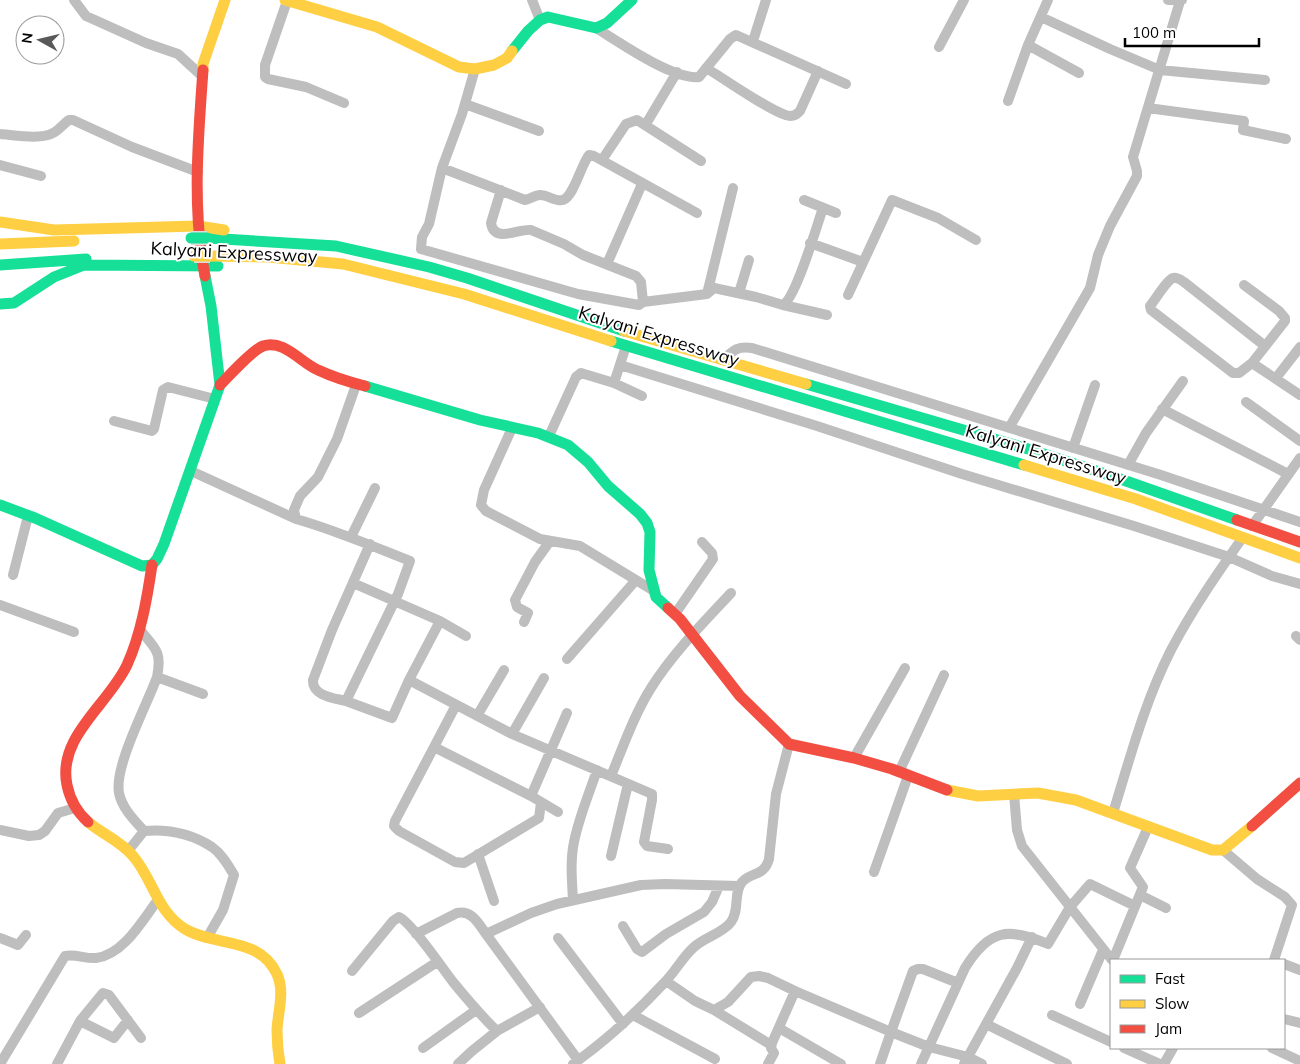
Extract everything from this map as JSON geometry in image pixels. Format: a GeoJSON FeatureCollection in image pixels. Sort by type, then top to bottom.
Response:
{"type":"FeatureCollection","features":[{"type":"Feature","properties":{"kind":"main road"},"geometry":{"type":"LineString","coordinates":[[220,385],[206,261],[198,226],[198,172],[203,64],[225,0]]}},
{"type":"Feature","properties":{"kind":"main road"},"geometry":{"type":"LineString","coordinates":[[286,0],[377,27],[459,67],[476,69],[494,65],[507,58],[528,31],[540,20],[548,17],[596,28],[607,22],[632,0]]}},
{"type":"Feature","properties":{"kind":"main road","name":"Kalyani Expressway"},"geometry":{"type":"LineString","coordinates":[[0,222],[54,230],[198,226],[256,234],[317,236],[441,261],[464,269],[467,278],[475,282],[628,332],[1025,448],[1109,475],[1300,542]]}},
{"type":"Feature","properties":{"kind":"main road"},"geometry":{"type":"LineString","coordinates":[[0,244],[207,238],[336,246],[429,267],[467,278]]}},
{"type":"Feature","properties":{"kind":"main road"},"geometry":{"type":"LineString","coordinates":[[0,265],[144,255],[194,256],[206,261]]}},
{"type":"Feature","properties":{"kind":"main road","name":"Kalyani Expressway"},"geometry":{"type":"LineString","coordinates":[[0,304],[14,302],[54,278],[84,265],[206,261],[268,256],[343,264],[464,294],[626,346],[1136,499],[1241,540],[1300,558]]}},
{"type":"Feature","properties":{"kind":"main road","name":"Kalyani Expressway"},"geometry":{"type":"LineString","coordinates":[[206,261],[304,270],[335,275]]}},
{"type":"Feature","properties":{"kind":"main road"},"geometry":{"type":"LineString","coordinates":[[446,301],[464,294]]}},
{"type":"Feature","properties":{"kind":"main road"},"geometry":{"type":"LineString","coordinates":[[280,1064],[277,1030],[282,988],[275,969],[267,959],[248,946],[207,938],[184,929],[168,916],[157,901],[133,855],[92,825],[75,808],[67,786],[66,765],[74,741],[118,681],[141,631],[152,565],[157,560],[164,544],[220,385],[255,350],[263,346],[274,345],[290,351],[315,368],[356,385],[383,390],[480,420],[549,436],[568,445],[588,462],[608,486],[640,514],[647,523],[650,532],[649,570],[656,597],[676,614],[740,696],[789,744],[854,758],[945,790],[978,796],[1038,793],[1076,800],[1212,850],[1223,850],[1300,783]]}},
{"type":"Feature","properties":{"kind":"main road"},"geometry":{"type":"LineString","coordinates":[[0,505],[142,566],[152,565]]}},
{"type":"Feature","properties":{"kind":"street"},"geometry":{"type":"LineString","coordinates":[[74,0],[86,16],[178,54],[203,76]]}},
{"type":"Feature","properties":{"kind":"street"},"geometry":{"type":"LineString","coordinates":[[286,0],[265,65],[265,76],[268,79],[306,87],[344,102]]}},
{"type":"Feature","properties":{"kind":"street"},"geometry":{"type":"LineString","coordinates":[[532,0],[540,20]]}},
{"type":"Feature","properties":{"kind":"street"},"geometry":{"type":"LineString","coordinates":[[753,42],[766,0]]}},
{"type":"Feature","properties":{"kind":"street"},"geometry":{"type":"LineString","coordinates":[[938,47],[964,0]]}},
{"type":"Feature","properties":{"kind":"street"},"geometry":{"type":"LineString","coordinates":[[1008,100],[1028,45],[1048,0]]}},
{"type":"Feature","properties":{"kind":"street"},"geometry":{"type":"LineString","coordinates":[[1009,428],[1090,288],[1095,264],[1107,233],[1136,176],[1137,171],[1133,157],[1181,1],[1168,0]]}},
{"type":"Feature","properties":{"kind":"street"},"geometry":{"type":"LineString","coordinates":[[1040,17],[1160,70],[1265,80]]}},
{"type":"Feature","properties":{"kind":"street"},"geometry":{"type":"LineString","coordinates":[[596,28],[661,66],[692,78],[699,77],[730,39],[736,35],[846,84]]}},
{"type":"Feature","properties":{"kind":"street"},"geometry":{"type":"LineString","coordinates":[[1028,45],[1079,73]]}},
{"type":"Feature","properties":{"kind":"street"},"geometry":{"type":"LineString","coordinates":[[706,68],[762,103],[790,116],[796,115],[800,111],[818,71]]}},
{"type":"Feature","properties":{"kind":"street"},"geometry":{"type":"LineString","coordinates":[[476,69],[442,168],[429,224],[422,237],[420,248],[578,294],[639,305],[643,302],[707,294],[714,288],[827,315]]}},
{"type":"Feature","properties":{"kind":"street"},"geometry":{"type":"LineString","coordinates":[[646,124],[677,72]]}},
{"type":"Feature","properties":{"kind":"street"},"geometry":{"type":"LineString","coordinates":[[465,104],[540,131]]}},
{"type":"Feature","properties":{"kind":"street"},"geometry":{"type":"LineString","coordinates":[[1148,108],[1244,121],[1243,130],[1286,139]]}},
{"type":"Feature","properties":{"kind":"street"},"geometry":{"type":"LineString","coordinates":[[0,134],[35,137],[48,135],[54,133],[69,120],[73,120],[198,172]]}},
{"type":"Feature","properties":{"kind":"street"},"geometry":{"type":"LineString","coordinates":[[602,160],[626,124],[636,120],[646,124],[701,161]]}},
{"type":"Feature","properties":{"kind":"street"},"geometry":{"type":"LineString","coordinates":[[442,168],[525,200],[541,194],[561,201],[570,194],[589,155],[602,160],[697,213]]}},
{"type":"Feature","properties":{"kind":"street"},"geometry":{"type":"LineString","coordinates":[[0,164],[41,176]]}},
{"type":"Feature","properties":{"kind":"street"},"geometry":{"type":"LineString","coordinates":[[607,264],[642,184]]}},
{"type":"Feature","properties":{"kind":"street"},"geometry":{"type":"LineString","coordinates":[[707,294],[733,188]]}},
{"type":"Feature","properties":{"kind":"street"},"geometry":{"type":"LineString","coordinates":[[500,190],[491,223],[495,231],[509,235],[526,229],[531,230],[564,244],[583,255],[636,276],[641,282],[643,302]]}},
{"type":"Feature","properties":{"kind":"street"},"geometry":{"type":"LineString","coordinates":[[804,200],[836,213]]}},
{"type":"Feature","properties":{"kind":"street"},"geometry":{"type":"LineString","coordinates":[[848,295],[892,200],[938,218],[976,240]]}},
{"type":"Feature","properties":{"kind":"street"},"geometry":{"type":"LineString","coordinates":[[783,305],[790,300],[796,287],[823,208]]}},
{"type":"Feature","properties":{"kind":"street"},"geometry":{"type":"LineString","coordinates":[[810,243],[864,262]]}},
{"type":"Feature","properties":{"kind":"street"},"geometry":{"type":"LineString","coordinates":[[739,293],[749,260]]}},
{"type":"Feature","properties":{"kind":"street"},"geometry":{"type":"LineString","coordinates":[[1244,285],[1279,311],[1285,318],[1285,321],[1252,363],[1239,373],[1233,373],[1152,310],[1150,306],[1168,282],[1172,278],[1176,278],[1184,282],[1265,346]]}},
{"type":"Feature","properties":{"kind":"street"},"geometry":{"type":"LineString","coordinates":[[614,383],[626,346]]}},
{"type":"Feature","properties":{"kind":"street"},"geometry":{"type":"LineString","coordinates":[[723,360],[735,349],[742,347],[752,348],[1161,475],[1262,511],[1300,522]]}},
{"type":"Feature","properties":{"kind":"street"},"geometry":{"type":"LineString","coordinates":[[1276,378],[1300,347]]}},
{"type":"Feature","properties":{"kind":"street"},"geometry":{"type":"LineString","coordinates":[[1252,363],[1300,395]]}},
{"type":"Feature","properties":{"kind":"street"},"geometry":{"type":"LineString","coordinates":[[620,366],[818,426],[962,474],[1231,555],[1272,576],[1300,584]]}},
{"type":"Feature","properties":{"kind":"street"},"geometry":{"type":"LineString","coordinates":[[549,436],[578,374],[585,373],[614,383],[642,396]]}},
{"type":"Feature","properties":{"kind":"street"},"geometry":{"type":"LineString","coordinates":[[1128,465],[1162,408],[1184,380]]}},
{"type":"Feature","properties":{"kind":"street"},"geometry":{"type":"LineString","coordinates":[[296,519],[294,510],[300,496],[318,476],[337,439],[356,385]]}},
{"type":"Feature","properties":{"kind":"street"},"geometry":{"type":"LineString","coordinates":[[1073,448],[1095,385]]}},
{"type":"Feature","properties":{"kind":"street"},"geometry":{"type":"LineString","coordinates":[[114,421],[152,431],[163,390],[168,387],[215,399]]}},
{"type":"Feature","properties":{"kind":"street"},"geometry":{"type":"LineString","coordinates":[[1246,402],[1300,441]]}},
{"type":"Feature","properties":{"kind":"street"},"geometry":{"type":"LineString","coordinates":[[1162,408],[1288,474]]}},
{"type":"Feature","properties":{"kind":"street"},"geometry":{"type":"LineString","coordinates":[[512,428],[484,490],[481,506],[486,511],[540,539],[580,546],[654,591]]}},
{"type":"Feature","properties":{"kind":"street"},"geometry":{"type":"LineString","coordinates":[[1252,526],[1300,458]]}},
{"type":"Feature","properties":{"kind":"street"},"geometry":{"type":"LineString","coordinates":[[191,471],[296,519],[351,537],[410,561],[395,600],[346,701]]}},
{"type":"Feature","properties":{"kind":"street"},"geometry":{"type":"LineString","coordinates":[[351,537],[375,488]]}},
{"type":"Feature","properties":{"kind":"street"},"geometry":{"type":"LineString","coordinates":[[14,575],[28,516]]}},
{"type":"Feature","properties":{"kind":"street"},"geometry":{"type":"LineString","coordinates":[[524,622],[528,613],[518,606],[515,600],[535,562],[550,540]]}},
{"type":"Feature","properties":{"kind":"street"},"geometry":{"type":"LineString","coordinates":[[1112,813],[1150,699],[1170,651],[1199,601],[1241,540]]}},
{"type":"Feature","properties":{"kind":"street"},"geometry":{"type":"LineString","coordinates":[[676,614],[713,558],[712,553],[702,542]]}},
{"type":"Feature","properties":{"kind":"street"},"geometry":{"type":"LineString","coordinates":[[370,544],[332,630],[313,680],[316,691],[392,718],[409,680],[440,621]]}},
{"type":"Feature","properties":{"kind":"street"},"geometry":{"type":"LineString","coordinates":[[567,659],[636,580]]}},
{"type":"Feature","properties":{"kind":"street"},"geometry":{"type":"LineString","coordinates":[[353,582],[440,621],[466,636]]}},
{"type":"Feature","properties":{"kind":"street"},"geometry":{"type":"LineString","coordinates":[[611,776],[633,722],[651,688],[692,635],[731,593]]}},
{"type":"Feature","properties":{"kind":"street"},"geometry":{"type":"LineString","coordinates":[[0,605],[74,632]]}},
{"type":"Feature","properties":{"kind":"street"},"geometry":{"type":"LineString","coordinates":[[141,631],[154,647],[160,661],[157,677],[119,774],[119,793],[127,811],[144,831]]}},
{"type":"Feature","properties":{"kind":"street"},"geometry":{"type":"LineString","coordinates":[[854,758],[905,668]]}},
{"type":"Feature","properties":{"kind":"street"},"geometry":{"type":"LineString","coordinates":[[477,716],[504,670]]}},
{"type":"Feature","properties":{"kind":"street"},"geometry":{"type":"LineString","coordinates":[[874,872],[904,774],[944,675]]}},
{"type":"Feature","properties":{"kind":"street"},"geometry":{"type":"LineString","coordinates":[[157,677],[204,694]]}},
{"type":"Feature","properties":{"kind":"street"},"geometry":{"type":"LineString","coordinates":[[512,734],[544,678]]}},
{"type":"Feature","properties":{"kind":"street"},"geometry":{"type":"LineString","coordinates":[[409,680],[512,734],[652,794],[645,844],[668,850]]}},
{"type":"Feature","properties":{"kind":"street"},"geometry":{"type":"LineString","coordinates":[[456,705],[394,826],[399,831],[455,862],[464,862],[539,818],[541,802]]}},
{"type":"Feature","properties":{"kind":"street"},"geometry":{"type":"LineString","coordinates":[[531,796],[566,713]]}},
{"type":"Feature","properties":{"kind":"street"},"geometry":{"type":"LineString","coordinates":[[416,934],[457,912],[464,912],[472,916],[540,1007],[576,1062],[633,1015],[666,981],[694,947],[731,922],[735,912],[739,886],[743,880],[767,867],[776,794],[789,744]]}},
{"type":"Feature","properties":{"kind":"street"},"geometry":{"type":"LineString","coordinates":[[434,747],[531,796],[558,812]]}},
{"type":"Feature","properties":{"kind":"street"},"geometry":{"type":"LineString","coordinates":[[573,900],[571,871],[574,843],[597,770]]}},
{"type":"Feature","properties":{"kind":"street"},"geometry":{"type":"LineString","coordinates":[[611,856],[628,784]]}},
{"type":"Feature","properties":{"kind":"street"},"geometry":{"type":"LineString","coordinates":[[1014,794],[1017,830],[1022,846],[1111,959]]}},
{"type":"Feature","properties":{"kind":"street"},"geometry":{"type":"LineString","coordinates":[[0,830],[29,836],[39,835],[58,813],[75,808]]}},
{"type":"Feature","properties":{"kind":"street"},"geometry":{"type":"LineString","coordinates":[[1112,959],[1143,887],[1130,868],[1148,827]]}},
{"type":"Feature","properties":{"kind":"street"},"geometry":{"type":"LineString","coordinates":[[128,851],[144,831],[160,830],[186,835],[213,848],[226,862],[234,875],[223,910],[207,938]]}},
{"type":"Feature","properties":{"kind":"street"},"geometry":{"type":"LineString","coordinates":[[1223,850],[1257,879],[1285,897],[1292,905],[1274,959]]}},
{"type":"Feature","properties":{"kind":"street"},"geometry":{"type":"LineString","coordinates":[[478,854],[494,901]]}},
{"type":"Feature","properties":{"kind":"street"},"geometry":{"type":"LineString","coordinates":[[921,1064],[958,983],[974,953],[985,942],[1008,933],[1018,933],[1048,944],[1070,907],[1090,884],[1135,906]]}},
{"type":"Feature","properties":{"kind":"street"},"geometry":{"type":"LineString","coordinates":[[486,934],[531,912],[573,900],[641,885],[739,886]]}},
{"type":"Feature","properties":{"kind":"street"},"geometry":{"type":"LineString","coordinates":[[623,926],[637,949],[642,952],[666,934],[704,912],[712,902],[719,886]]}},
{"type":"Feature","properties":{"kind":"street"},"geometry":{"type":"LineString","coordinates":[[1140,895],[1166,908]]}},
{"type":"Feature","properties":{"kind":"street"},"geometry":{"type":"LineString","coordinates":[[0,1064],[65,956],[96,958],[110,954],[123,943],[157,901]]}},
{"type":"Feature","properties":{"kind":"street"},"geometry":{"type":"LineString","coordinates":[[352,971],[396,918],[403,918],[476,1010],[497,1031]]}},
{"type":"Feature","properties":{"kind":"street"},"geometry":{"type":"LineString","coordinates":[[0,938],[18,945],[26,935]]}},
{"type":"Feature","properties":{"kind":"street"},"geometry":{"type":"LineString","coordinates":[[966,1060],[1032,937]]}},
{"type":"Feature","properties":{"kind":"street"},"geometry":{"type":"LineString","coordinates":[[558,938],[623,1024]]}},
{"type":"Feature","properties":{"kind":"street"},"geometry":{"type":"LineString","coordinates":[[1080,1004],[1103,950]]}},
{"type":"Feature","properties":{"kind":"street"},"geometry":{"type":"LineString","coordinates":[[359,1013],[438,962]]}},
{"type":"Feature","properties":{"kind":"street"},"geometry":{"type":"LineString","coordinates":[[1285,964],[1300,970]]}},
{"type":"Feature","properties":{"kind":"street"},"geometry":{"type":"LineString","coordinates":[[880,1064],[913,971],[924,969],[958,983]]}},
{"type":"Feature","properties":{"kind":"street"},"geometry":{"type":"LineString","coordinates":[[714,1010],[728,1002],[750,977],[759,976],[768,978],[929,1047],[982,1064]]}},
{"type":"Feature","properties":{"kind":"street"},"geometry":{"type":"LineString","coordinates":[[666,981],[695,1001],[714,1010],[771,1045],[774,1053],[768,1064]]}},
{"type":"Feature","properties":{"kind":"street"},"geometry":{"type":"LineString","coordinates":[[771,1045],[796,991]]}},
{"type":"Feature","properties":{"kind":"street"},"geometry":{"type":"LineString","coordinates":[[57,1064],[80,1021],[105,992],[141,1038]]}},
{"type":"Feature","properties":{"kind":"street"},"geometry":{"type":"LineString","coordinates":[[458,1064],[497,1031],[540,1007]]}},
{"type":"Feature","properties":{"kind":"street"},"geometry":{"type":"LineString","coordinates":[[423,1048],[476,1010]]}},
{"type":"Feature","properties":{"kind":"street"},"geometry":{"type":"LineString","coordinates":[[633,1015],[714,1059]]}},
{"type":"Feature","properties":{"kind":"street"},"geometry":{"type":"LineString","coordinates":[[1052,1015],[1110,1042]]}},
{"type":"Feature","properties":{"kind":"street"},"geometry":{"type":"LineString","coordinates":[[1285,1019],[1300,1023]]}},
{"type":"Feature","properties":{"kind":"street"},"geometry":{"type":"LineString","coordinates":[[80,1021],[114,1038],[128,1020]]}},
{"type":"Feature","properties":{"kind":"street"},"geometry":{"type":"LineString","coordinates":[[986,1024],[1052,1061],[1068,1064]]}},
{"type":"Feature","properties":{"kind":"street"},"geometry":{"type":"LineString","coordinates":[[779,1028],[841,1064]]}},
{"type":"Feature","properties":{"kind":"street"},"geometry":{"type":"LineString","coordinates":[[1129,1049],[1160,1064]]}},
{"type":"Feature","properties":{"kind":"street"},"geometry":{"type":"LineString","coordinates":[[1164,1064],[1172,1049]]}},
{"type":"Feature","properties":{"kind":"street"},"geometry":{"type":"LineString","coordinates":[[1274,1049],[1293,1060]]}},
{"type":"Feature","properties":{"kind":"traffic: fast"},"geometry":{"type":"LineString","coordinates":[[512,51],[528,31],[540,20],[548,17],[596,28],[607,23],[632,0]]}},
{"type":"Feature","properties":{"kind":"traffic: fast"},"geometry":{"type":"LineString","coordinates":[[191,238],[207,238]]}},
{"type":"Feature","properties":{"kind":"traffic: fast"},"geometry":{"type":"LineString","coordinates":[[207,238],[336,246],[429,267],[467,278],[624,331]]}},
{"type":"Feature","properties":{"kind":"traffic: fast"},"geometry":{"type":"LineString","coordinates":[[0,265],[86,259]]}},
{"type":"Feature","properties":{"kind":"traffic: fast"},"geometry":{"type":"LineString","coordinates":[[0,304],[14,303],[54,277],[84,265],[218,266]]}},
{"type":"Feature","properties":{"kind":"traffic: fast"},"geometry":{"type":"LineString","coordinates":[[0,505],[35,518],[142,566],[152,565],[164,544],[220,385],[211,306],[205,276]]}},
{"type":"Feature","properties":{"kind":"traffic: fast"},"geometry":{"type":"LineString","coordinates":[[611,341],[1024,465]]}},
{"type":"Feature","properties":{"kind":"traffic: fast"},"geometry":{"type":"LineString","coordinates":[[806,384],[1025,448],[1237,520]]}},
{"type":"Feature","properties":{"kind":"traffic: fast"},"geometry":{"type":"LineString","coordinates":[[365,386],[480,420],[538,433],[568,445],[588,462],[608,486],[640,514],[647,523],[650,532],[649,570],[656,597],[668,608]]}},
{"type":"Feature","properties":{"kind":"traffic: slow"},"geometry":{"type":"LineString","coordinates":[[203,70],[203,64],[225,0]]}},
{"type":"Feature","properties":{"kind":"traffic: slow"},"geometry":{"type":"LineString","coordinates":[[285,0],[377,27],[459,67],[475,69],[494,65],[507,58],[512,51]]}},
{"type":"Feature","properties":{"kind":"traffic: slow"},"geometry":{"type":"LineString","coordinates":[[0,222],[54,230],[198,226],[224,230]]}},
{"type":"Feature","properties":{"kind":"traffic: slow"},"geometry":{"type":"LineString","coordinates":[[0,244],[74,241]]}},
{"type":"Feature","properties":{"kind":"traffic: slow"},"geometry":{"type":"LineString","coordinates":[[194,256],[210,256]]}},
{"type":"Feature","properties":{"kind":"traffic: slow"},"geometry":{"type":"LineString","coordinates":[[210,256],[268,257],[343,264],[464,294],[611,341]]}},
{"type":"Feature","properties":{"kind":"traffic: slow"},"geometry":{"type":"LineString","coordinates":[[624,331],[806,384]]}},
{"type":"Feature","properties":{"kind":"traffic: slow"},"geometry":{"type":"LineString","coordinates":[[1024,465],[1136,499],[1300,558]]}},
{"type":"Feature","properties":{"kind":"traffic: slow"},"geometry":{"type":"LineString","coordinates":[[947,790],[978,796],[1038,793],[1076,800],[1212,850],[1223,850],[1252,826]]}},
{"type":"Feature","properties":{"kind":"traffic: slow"},"geometry":{"type":"LineString","coordinates":[[88,822],[123,846],[133,856],[168,914],[185,929],[197,935],[248,948],[259,953],[269,962],[277,974],[281,988],[277,1030],[280,1064]]}},
{"type":"Feature","properties":{"kind":"traffic: jam"},"geometry":{"type":"LineString","coordinates":[[203,70],[197,200],[198,225],[205,276]]}},
{"type":"Feature","properties":{"kind":"traffic: jam"},"geometry":{"type":"LineString","coordinates":[[220,385],[258,348],[271,345],[285,349],[324,373],[365,386]]}},
{"type":"Feature","properties":{"kind":"traffic: jam"},"geometry":{"type":"LineString","coordinates":[[1237,520],[1300,542]]}},
{"type":"Feature","properties":{"kind":"traffic: jam"},"geometry":{"type":"LineString","coordinates":[[88,822],[80,814],[68,790],[66,768],[69,752],[86,722],[119,680],[127,665],[140,629],[152,565]]}},
{"type":"Feature","properties":{"kind":"traffic: jam"},"geometry":{"type":"LineString","coordinates":[[668,608],[680,619],[740,696],[789,744],[854,758],[892,769],[947,790]]}},
{"type":"Feature","properties":{"kind":"traffic: jam"},"geometry":{"type":"LineString","coordinates":[[1252,826],[1300,783]]}}]}
